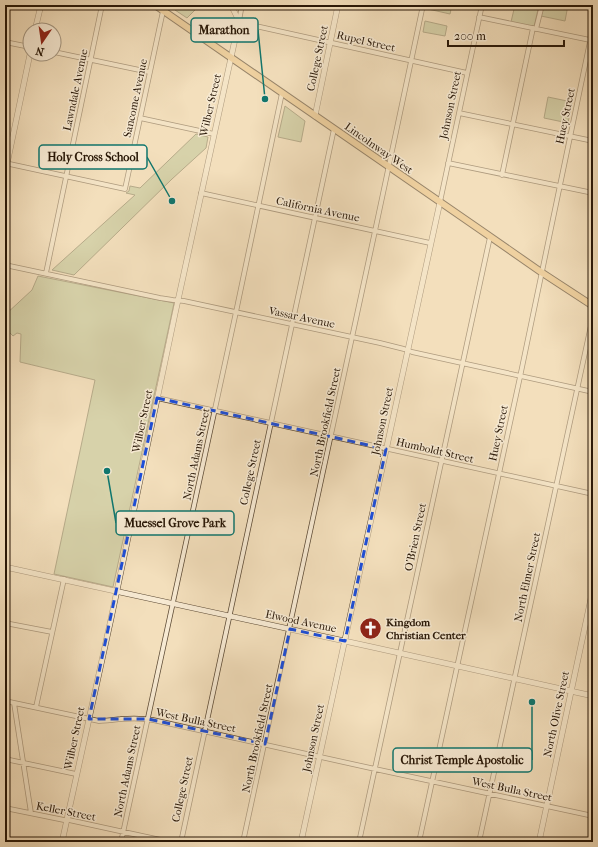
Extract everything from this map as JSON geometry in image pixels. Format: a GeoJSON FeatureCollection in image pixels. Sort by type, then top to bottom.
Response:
{"type":"FeatureCollection","features":[{"type":"Feature","properties":{"kind":"main road","name":"Lincolnway West"},"geometry":{"type":"LineString","coordinates":[[156,5],[490,237],[593,306]]}},
{"type":"Feature","properties":{"kind":"street"},"geometry":{"type":"LineString","coordinates":[[38,22],[41,5]]}},
{"type":"Feature","properties":{"kind":"street","name":"Lawndale Avenue"},"geometry":{"type":"LineString","coordinates":[[46,273],[102,5]]}},
{"type":"Feature","properties":{"kind":"street"},"geometry":{"type":"LineString","coordinates":[[231,5],[239,21]]}},
{"type":"Feature","properties":{"kind":"street","name":"Wilber Street"},"geometry":{"type":"LineString","coordinates":[[62,842],[242,5]]}},
{"type":"Feature","properties":{"kind":"street","name":"College Street"},"geometry":{"type":"LineString","coordinates":[[315,116],[338,5]]}},
{"type":"Feature","properties":{"kind":"street","name":"North Brookfield Street"},"geometry":{"type":"LineString","coordinates":[[243,842],[423,5]]}},
{"type":"Feature","properties":{"kind":"street","name":"Johnson Street"},"geometry":{"type":"LineString","coordinates":[[301,842],[482,5]]}},
{"type":"Feature","properties":{"kind":"street"},"geometry":{"type":"LineString","coordinates":[[502,175],[534,28],[542,5]]}},
{"type":"Feature","properties":{"kind":"street","name":"Sancome Avenue"},"geometry":{"type":"LineString","coordinates":[[66,176],[124,189],[163,11]]}},
{"type":"Feature","properties":{"kind":"street"},"geometry":{"type":"LineString","coordinates":[[479,17],[590,40]]}},
{"type":"Feature","properties":{"kind":"street","name":"Rupel Street"},"geometry":{"type":"LineString","coordinates":[[239,21],[242,23],[467,73]]}},
{"type":"Feature","properties":{"kind":"street","name":"Huey Street"},"geometry":{"type":"LineString","coordinates":[[419,842],[520,377],[593,27]]}},
{"type":"Feature","properties":{"kind":"street"},"geometry":{"type":"LineString","coordinates":[[5,42],[22,45]]}},
{"type":"Feature","properties":{"kind":"street"},"geometry":{"type":"LineString","coordinates":[[62,54],[150,72]]}},
{"type":"Feature","properties":{"kind":"street"},"geometry":{"type":"LineString","coordinates":[[5,174],[6,163],[28,62]]}},
{"type":"Feature","properties":{"kind":"street","name":"North Adams Street"},"geometry":{"type":"LineString","coordinates":[[121,842],[282,93]]}},
{"type":"Feature","properties":{"kind":"street"},"geometry":{"type":"LineString","coordinates":[[459,113],[593,141]]}},
{"type":"Feature","properties":{"kind":"street"},"geometry":{"type":"LineString","coordinates":[[140,118],[214,134]]}},
{"type":"Feature","properties":{"kind":"street","name":"College Street"},"geometry":{"type":"LineString","coordinates":[[181,842],[334,129]]}},
{"type":"Feature","properties":{"kind":"street"},"geometry":{"type":"LineString","coordinates":[[6,163],[66,176]]}},
{"type":"Feature","properties":{"kind":"street"},"geometry":{"type":"LineString","coordinates":[[448,163],[593,193]]}},
{"type":"Feature","properties":{"kind":"street","name":"California Avenue"},"geometry":{"type":"LineString","coordinates":[[201,193],[430,243]]}},
{"type":"Feature","properties":{"kind":"street","name":"O'Brien Street"},"geometry":{"type":"LineString","coordinates":[[359,842],[490,237]]}},
{"type":"Feature","properties":{"kind":"street","name":"Vassar Avenue"},"geometry":{"type":"LineString","coordinates":[[5,265],[160,298],[184,300],[352,337],[520,377],[593,392]]}},
{"type":"Feature","properties":{"kind":"street","name":"North Elmer Street"},"geometry":{"type":"LineString","coordinates":[[479,842],[593,316]]}},
{"type":"Feature","properties":{"kind":"street","name":"Humboldt Street"},"geometry":{"type":"LineString","coordinates":[[157,398],[593,494]]}},
{"type":"Feature","properties":{"kind":"street","name":"Elwood Avenue"},"geometry":{"type":"LineString","coordinates":[[5,567],[593,696]]}},
{"type":"Feature","properties":{"kind":"street"},"geometry":{"type":"LineString","coordinates":[[36,707],[64,579]]}},
{"type":"Feature","properties":{"kind":"street","name":"North Olive Street"},"geometry":{"type":"LineString","coordinates":[[539,842],[591,605],[593,589]]}},
{"type":"Feature","properties":{"kind":"street"},"geometry":{"type":"LineString","coordinates":[[5,623],[52,632]]}},
{"type":"Feature","properties":{"kind":"street","name":"West Bulla Street"},"geometry":{"type":"LineString","coordinates":[[5,701],[102,721],[131,718],[148,719],[593,816]]}},
{"type":"Feature","properties":{"kind":"street"},"geometry":{"type":"LineString","coordinates":[[14,703],[31,813]]}},
{"type":"Feature","properties":{"kind":"street"},"geometry":{"type":"LineString","coordinates":[[5,759],[76,774]]}},
{"type":"Feature","properties":{"kind":"street","name":"Keller Street"},"geometry":{"type":"LineString","coordinates":[[5,808],[170,842]]}},
{"type":"Feature","properties":{"kind":"highlighted area"},"geometry":{"type":"Polygon","coordinates":[[[157,398],[386,449],[345,641],[290,629],[265,744],[148,719],[89,719],[157,398]]]}},
{"type":"Feature","properties":{"kind":"green space"},"geometry":{"type":"Polygon","coordinates":[[[179,5],[200,5],[187,18],[175,10],[179,5]]]}},
{"type":"Feature","properties":{"kind":"green space"},"geometry":{"type":"Polygon","coordinates":[[[429,5],[452,5],[450,14],[428,9],[429,5]]]}},
{"type":"Feature","properties":{"kind":"green space"},"geometry":{"type":"Polygon","coordinates":[[[515,5],[539,5],[534,27],[511,22],[515,5]]]}},
{"type":"Feature","properties":{"kind":"green space"},"geometry":{"type":"Polygon","coordinates":[[[544,5],[568,5],[565,21],[541,16],[544,5]]]}},
{"type":"Feature","properties":{"kind":"green space"},"geometry":{"type":"Polygon","coordinates":[[[425,21],[447,26],[445,36],[423,32],[425,21]]]}},
{"type":"Feature","properties":{"kind":"green space"},"geometry":{"type":"Polygon","coordinates":[[[548,97],[572,102],[568,123],[544,118],[548,97]]]}},
{"type":"Feature","properties":{"kind":"green space"},"geometry":{"type":"Polygon","coordinates":[[[285,106],[305,121],[301,142],[278,137],[285,106]]]}},
{"type":"Feature","properties":{"kind":"green space"},"geometry":{"type":"Polygon","coordinates":[[[196,134],[208,137],[206,148],[172,179],[74,275],[52,270],[135,195],[126,193],[129,191],[130,186],[140,188],[196,134]]]}},
{"type":"Feature","properties":{"kind":"green space"},"geometry":{"type":"Polygon","coordinates":[[[38,276],[174,303],[113,587],[54,574],[95,380],[20,362],[21,334],[17,333],[13,336],[10,333],[5,338],[5,315],[32,290],[38,276]]]}},
{"type":"Feature","properties":{"kind":"place","name":"Marathon"},"geometry":{"type":"Point","coordinates":[265,99]}},
{"type":"Feature","properties":{"kind":"place","name":"Holy Cross School"},"geometry":{"type":"Point","coordinates":[172,201]}},
{"type":"Feature","properties":{"kind":"place","name":"Muessel Grove Park"},"geometry":{"type":"Point","coordinates":[107,471]}},
{"type":"Feature","properties":{"kind":"place","name":"Kingdom Christian Center"},"geometry":{"type":"Point","coordinates":[370,628]}},
{"type":"Feature","properties":{"kind":"place","name":"Christ Temple Apostolic"},"geometry":{"type":"Point","coordinates":[532,702]}}]}
